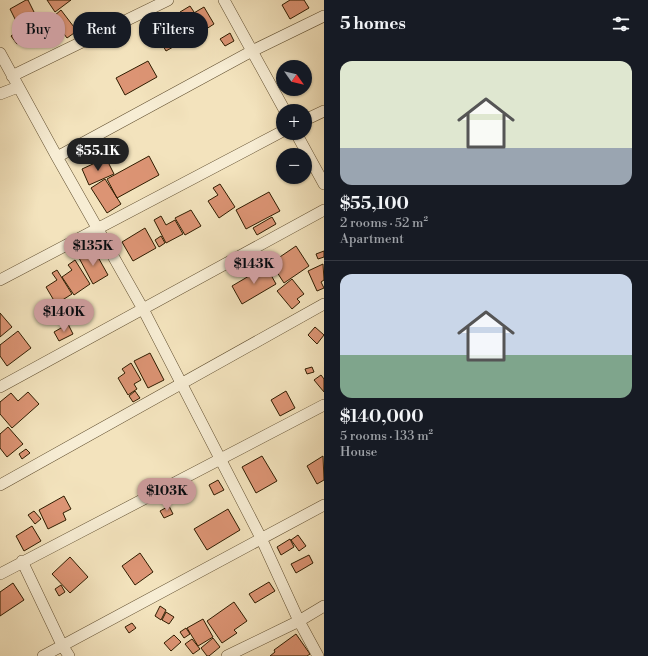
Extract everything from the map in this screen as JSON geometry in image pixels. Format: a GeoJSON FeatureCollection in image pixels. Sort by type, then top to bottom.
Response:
{"type":"FeatureCollection","features":[{"type":"Feature","properties":{"kind":"street"},"geometry":{"type":"LineString","coordinates":[[12,76],[168,0]]}},
{"type":"Feature","properties":{"kind":"street"},"geometry":{"type":"LineString","coordinates":[[224,0],[281,104]]}},
{"type":"Feature","properties":{"kind":"street"},"geometry":{"type":"LineString","coordinates":[[56,157],[252,51],[324,16]]}},
{"type":"Feature","properties":{"kind":"street"},"geometry":{"type":"LineString","coordinates":[[0,53],[56,157],[144,309],[260,538],[299,621],[318,656]]}},
{"type":"Feature","properties":{"kind":"street"},"geometry":{"type":"LineString","coordinates":[[0,94],[18,87]]}},
{"type":"Feature","properties":{"kind":"street"},"geometry":{"type":"LineString","coordinates":[[312,117],[324,111]]}},
{"type":"Feature","properties":{"kind":"street"},"geometry":{"type":"LineString","coordinates":[[0,280],[276,135]]}},
{"type":"Feature","properties":{"kind":"street"},"geometry":{"type":"LineString","coordinates":[[300,140],[324,184]]}},
{"type":"Feature","properties":{"kind":"street"},"geometry":{"type":"LineString","coordinates":[[0,387],[324,210]]}},
{"type":"Feature","properties":{"kind":"street"},"geometry":{"type":"LineString","coordinates":[[0,485],[324,304]]}},
{"type":"Feature","properties":{"kind":"street"},"geometry":{"type":"LineString","coordinates":[[1,569],[22,561],[324,405]]}},
{"type":"Feature","properties":{"kind":"street"},"geometry":{"type":"LineString","coordinates":[[43,656],[260,538],[324,505]]}},
{"type":"Feature","properties":{"kind":"street"},"geometry":{"type":"LineString","coordinates":[[22,561],[62,645],[69,656]]}},
{"type":"Feature","properties":{"kind":"street"},"geometry":{"type":"LineString","coordinates":[[227,656],[299,621],[324,606]]}},
{"type":"Feature","properties":{"kind":"building"},"geometry":{"type":"Polygon","coordinates":[[[28,0],[34,12],[12,13],[10,9],[28,0]]]}},
{"type":"Feature","properties":{"kind":"building"},"geometry":{"type":"Polygon","coordinates":[[[47,0],[71,0],[55,12],[47,0]]]}},
{"type":"Feature","properties":{"kind":"building"},"geometry":{"type":"Polygon","coordinates":[[[290,0],[304,0],[309,8],[290,19],[282,5],[290,0]]]}},
{"type":"Feature","properties":{"kind":"building"},"geometry":{"type":"Polygon","coordinates":[[[190,6],[194,12],[180,12],[190,6]]]}},
{"type":"Feature","properties":{"kind":"building"},"geometry":{"type":"Polygon","coordinates":[[[204,7],[207,12],[196,12],[204,7]]]}},
{"type":"Feature","properties":{"kind":"building"},"geometry":{"type":"Polygon","coordinates":[[[208,14],[214,24],[208,28],[208,14]]]}},
{"type":"Feature","properties":{"kind":"building"},"geometry":{"type":"Polygon","coordinates":[[[65,15],[73,26],[73,34],[67,38],[65,35],[65,15]]]}},
{"type":"Feature","properties":{"kind":"building"},"geometry":{"type":"Polygon","coordinates":[[[230,33],[234,41],[225,46],[220,39],[230,33]]]}},
{"type":"Feature","properties":{"kind":"building"},"geometry":{"type":"Polygon","coordinates":[[[164,48],[171,48],[166,51],[164,48]]]}},
{"type":"Feature","properties":{"kind":"building"},"geometry":{"type":"Polygon","coordinates":[[[148,61],[157,77],[125,95],[116,78],[148,61]]]}},
{"type":"Feature","properties":{"kind":"building"},"geometry":{"type":"Polygon","coordinates":[[[149,156],[159,175],[117,198],[107,179],[149,156]]]}},
{"type":"Feature","properties":{"kind":"building"},"geometry":{"type":"Polygon","coordinates":[[[106,158],[114,174],[89,185],[82,169],[106,158]]]}},
{"type":"Feature","properties":{"kind":"building"},"geometry":{"type":"Polygon","coordinates":[[[105,179],[121,204],[107,213],[91,188],[105,179]]]}},
{"type":"Feature","properties":{"kind":"building"},"geometry":{"type":"Polygon","coordinates":[[[220,184],[235,207],[219,218],[208,201],[218,195],[213,188],[220,184]]]}},
{"type":"Feature","properties":{"kind":"building"},"geometry":{"type":"Polygon","coordinates":[[[269,192],[280,211],[246,229],[236,210],[269,192]]]}},
{"type":"Feature","properties":{"kind":"building"},"geometry":{"type":"Polygon","coordinates":[[[191,210],[201,226],[185,235],[175,218],[191,210]]]}},
{"type":"Feature","properties":{"kind":"building"},"geometry":{"type":"Polygon","coordinates":[[[161,216],[166,225],[175,220],[183,234],[166,243],[154,220],[161,216]]]}},
{"type":"Feature","properties":{"kind":"building"},"geometry":{"type":"Polygon","coordinates":[[[272,217],[276,224],[257,235],[253,228],[272,217]]]}},
{"type":"Feature","properties":{"kind":"building"},"geometry":{"type":"Polygon","coordinates":[[[145,228],[156,248],[133,261],[122,242],[145,228]]]}},
{"type":"Feature","properties":{"kind":"building"},"geometry":{"type":"Polygon","coordinates":[[[161,236],[165,243],[159,247],[155,240],[161,236]]]}},
{"type":"Feature","properties":{"kind":"building"},"geometry":{"type":"Polygon","coordinates":[[[296,246],[309,266],[284,283],[271,263],[296,246]]]}},
{"type":"Feature","properties":{"kind":"building"},"geometry":{"type":"Polygon","coordinates":[[[94,250],[108,275],[93,284],[79,258],[94,250]]]}},
{"type":"Feature","properties":{"kind":"building"},"geometry":{"type":"Polygon","coordinates":[[[324,251],[324,257],[318,259],[316,254],[324,251]]]}},
{"type":"Feature","properties":{"kind":"building"},"geometry":{"type":"Polygon","coordinates":[[[75,260],[90,284],[74,295],[62,277],[72,270],[68,265],[75,260]]]}},
{"type":"Feature","properties":{"kind":"building"},"geometry":{"type":"Polygon","coordinates":[[[257,263],[261,267],[256,272],[252,268],[257,263]]]}},
{"type":"Feature","properties":{"kind":"building"},"geometry":{"type":"Polygon","coordinates":[[[323,264],[324,280],[321,282],[324,288],[317,291],[308,271],[323,264]]]}},
{"type":"Feature","properties":{"kind":"building"},"geometry":{"type":"Polygon","coordinates":[[[266,266],[276,284],[242,304],[232,286],[266,266]]]}},
{"type":"Feature","properties":{"kind":"building"},"geometry":{"type":"Polygon","coordinates":[[[57,270],[72,294],[56,304],[46,287],[57,280],[52,273],[57,270]]]}},
{"type":"Feature","properties":{"kind":"building"},"geometry":{"type":"Polygon","coordinates":[[[292,279],[304,294],[297,299],[300,302],[292,309],[277,291],[292,279]]]}},
{"type":"Feature","properties":{"kind":"building"},"geometry":{"type":"Polygon","coordinates":[[[0,313],[12,327],[0,337],[0,313]]]}},
{"type":"Feature","properties":{"kind":"building"},"geometry":{"type":"Polygon","coordinates":[[[68,324],[73,334],[59,341],[54,332],[68,324]]]}},
{"type":"Feature","properties":{"kind":"building"},"geometry":{"type":"Polygon","coordinates":[[[315,327],[324,335],[317,344],[308,335],[315,327]]]}},
{"type":"Feature","properties":{"kind":"building"},"geometry":{"type":"Polygon","coordinates":[[[18,331],[31,348],[7,366],[0,356],[0,345],[18,331]]]}},
{"type":"Feature","properties":{"kind":"building"},"geometry":{"type":"Polygon","coordinates":[[[150,353],[164,380],[148,388],[134,361],[150,353]]]}},
{"type":"Feature","properties":{"kind":"building"},"geometry":{"type":"Polygon","coordinates":[[[131,363],[141,380],[134,384],[137,389],[128,395],[118,378],[125,373],[122,369],[131,363]]]}},
{"type":"Feature","properties":{"kind":"building"},"geometry":{"type":"Polygon","coordinates":[[[312,367],[314,372],[307,374],[305,369],[312,367]]]}},
{"type":"Feature","properties":{"kind":"building"},"geometry":{"type":"Polygon","coordinates":[[[321,375],[324,379],[324,392],[314,380],[321,375]]]}},
{"type":"Feature","properties":{"kind":"building"},"geometry":{"type":"Polygon","coordinates":[[[135,391],[140,398],[133,402],[129,396],[135,391]]]}},
{"type":"Feature","properties":{"kind":"building"},"geometry":{"type":"Polygon","coordinates":[[[286,391],[295,408],[280,416],[271,400],[286,391]]]}},
{"type":"Feature","properties":{"kind":"building"},"geometry":{"type":"Polygon","coordinates":[[[28,392],[39,404],[12,428],[0,414],[0,402],[11,393],[18,401],[28,392]]]}},
{"type":"Feature","properties":{"kind":"building"},"geometry":{"type":"Polygon","coordinates":[[[8,427],[23,444],[7,457],[0,448],[0,434],[8,427]]]}},
{"type":"Feature","properties":{"kind":"building"},"geometry":{"type":"Polygon","coordinates":[[[26,449],[30,453],[22,459],[19,454],[26,449]]]}},
{"type":"Feature","properties":{"kind":"building"},"geometry":{"type":"Polygon","coordinates":[[[262,456],[277,481],[256,493],[242,467],[262,456]]]}},
{"type":"Feature","properties":{"kind":"building"},"geometry":{"type":"Polygon","coordinates":[[[323,456],[324,480],[317,484],[307,466],[323,456]]]}},
{"type":"Feature","properties":{"kind":"building"},"geometry":{"type":"Polygon","coordinates":[[[218,480],[224,490],[214,495],[209,485],[218,480]]]}},
{"type":"Feature","properties":{"kind":"building"},"geometry":{"type":"Polygon","coordinates":[[[64,496],[71,509],[63,513],[66,520],[48,529],[39,510],[64,496]]]}},
{"type":"Feature","properties":{"kind":"building"},"geometry":{"type":"Polygon","coordinates":[[[169,506],[173,514],[164,518],[160,511],[169,506]]]}},
{"type":"Feature","properties":{"kind":"building"},"geometry":{"type":"Polygon","coordinates":[[[228,509],[240,530],[207,550],[194,529],[228,509]]]}},
{"type":"Feature","properties":{"kind":"building"},"geometry":{"type":"Polygon","coordinates":[[[34,511],[41,519],[35,524],[28,515],[34,511]]]}},
{"type":"Feature","properties":{"kind":"building"},"geometry":{"type":"Polygon","coordinates":[[[32,526],[41,541],[24,551],[16,536],[32,526]]]}},
{"type":"Feature","properties":{"kind":"building"},"geometry":{"type":"Polygon","coordinates":[[[298,535],[306,546],[299,551],[291,540],[298,535]]]}},
{"type":"Feature","properties":{"kind":"building"},"geometry":{"type":"Polygon","coordinates":[[[290,539],[294,547],[281,555],[277,547],[290,539]]]}},
{"type":"Feature","properties":{"kind":"building"},"geometry":{"type":"Polygon","coordinates":[[[140,553],[153,572],[135,585],[122,566],[140,553]]]}},
{"type":"Feature","properties":{"kind":"building"},"geometry":{"type":"Polygon","coordinates":[[[309,555],[313,563],[296,573],[291,564],[309,555]]]}},
{"type":"Feature","properties":{"kind":"building"},"geometry":{"type":"Polygon","coordinates":[[[70,557],[88,577],[70,593],[52,574],[70,557]]]}},
{"type":"Feature","properties":{"kind":"building"},"geometry":{"type":"Polygon","coordinates":[[[269,582],[275,591],[255,603],[249,594],[269,582]]]}},
{"type":"Feature","properties":{"kind":"building"},"geometry":{"type":"Polygon","coordinates":[[[13,583],[24,600],[0,616],[0,592],[13,583]]]}},
{"type":"Feature","properties":{"kind":"building"},"geometry":{"type":"Polygon","coordinates":[[[61,585],[65,592],[59,596],[55,589],[61,585]]]}},
{"type":"Feature","properties":{"kind":"building"},"geometry":{"type":"Polygon","coordinates":[[[234,602],[247,621],[234,630],[237,633],[222,643],[207,621],[234,602]]]}},
{"type":"Feature","properties":{"kind":"building"},"geometry":{"type":"Polygon","coordinates":[[[160,606],[166,610],[161,620],[155,616],[160,606]]]}},
{"type":"Feature","properties":{"kind":"building"},"geometry":{"type":"Polygon","coordinates":[[[166,612],[174,617],[169,624],[162,620],[166,612]]]}},
{"type":"Feature","properties":{"kind":"building"},"geometry":{"type":"Polygon","coordinates":[[[203,619],[213,637],[198,646],[187,628],[203,619]]]}},
{"type":"Feature","properties":{"kind":"building"},"geometry":{"type":"Polygon","coordinates":[[[132,623],[136,628],[129,633],[125,627],[132,623]]]}},
{"type":"Feature","properties":{"kind":"building"},"geometry":{"type":"Polygon","coordinates":[[[186,628],[190,634],[184,638],[180,632],[186,628]]]}},
{"type":"Feature","properties":{"kind":"building"},"geometry":{"type":"Polygon","coordinates":[[[296,634],[310,654],[307,656],[270,656],[275,652],[274,650],[296,634]]]}},
{"type":"Feature","properties":{"kind":"building"},"geometry":{"type":"Polygon","coordinates":[[[174,635],[181,642],[171,651],[164,643],[174,635]]]}},
{"type":"Feature","properties":{"kind":"building"},"geometry":{"type":"Polygon","coordinates":[[[213,638],[220,647],[207,656],[201,648],[213,638]]]}},
{"type":"Feature","properties":{"kind":"building"},"geometry":{"type":"Polygon","coordinates":[[[192,639],[200,649],[193,654],[185,644],[192,639]]]}}]}
